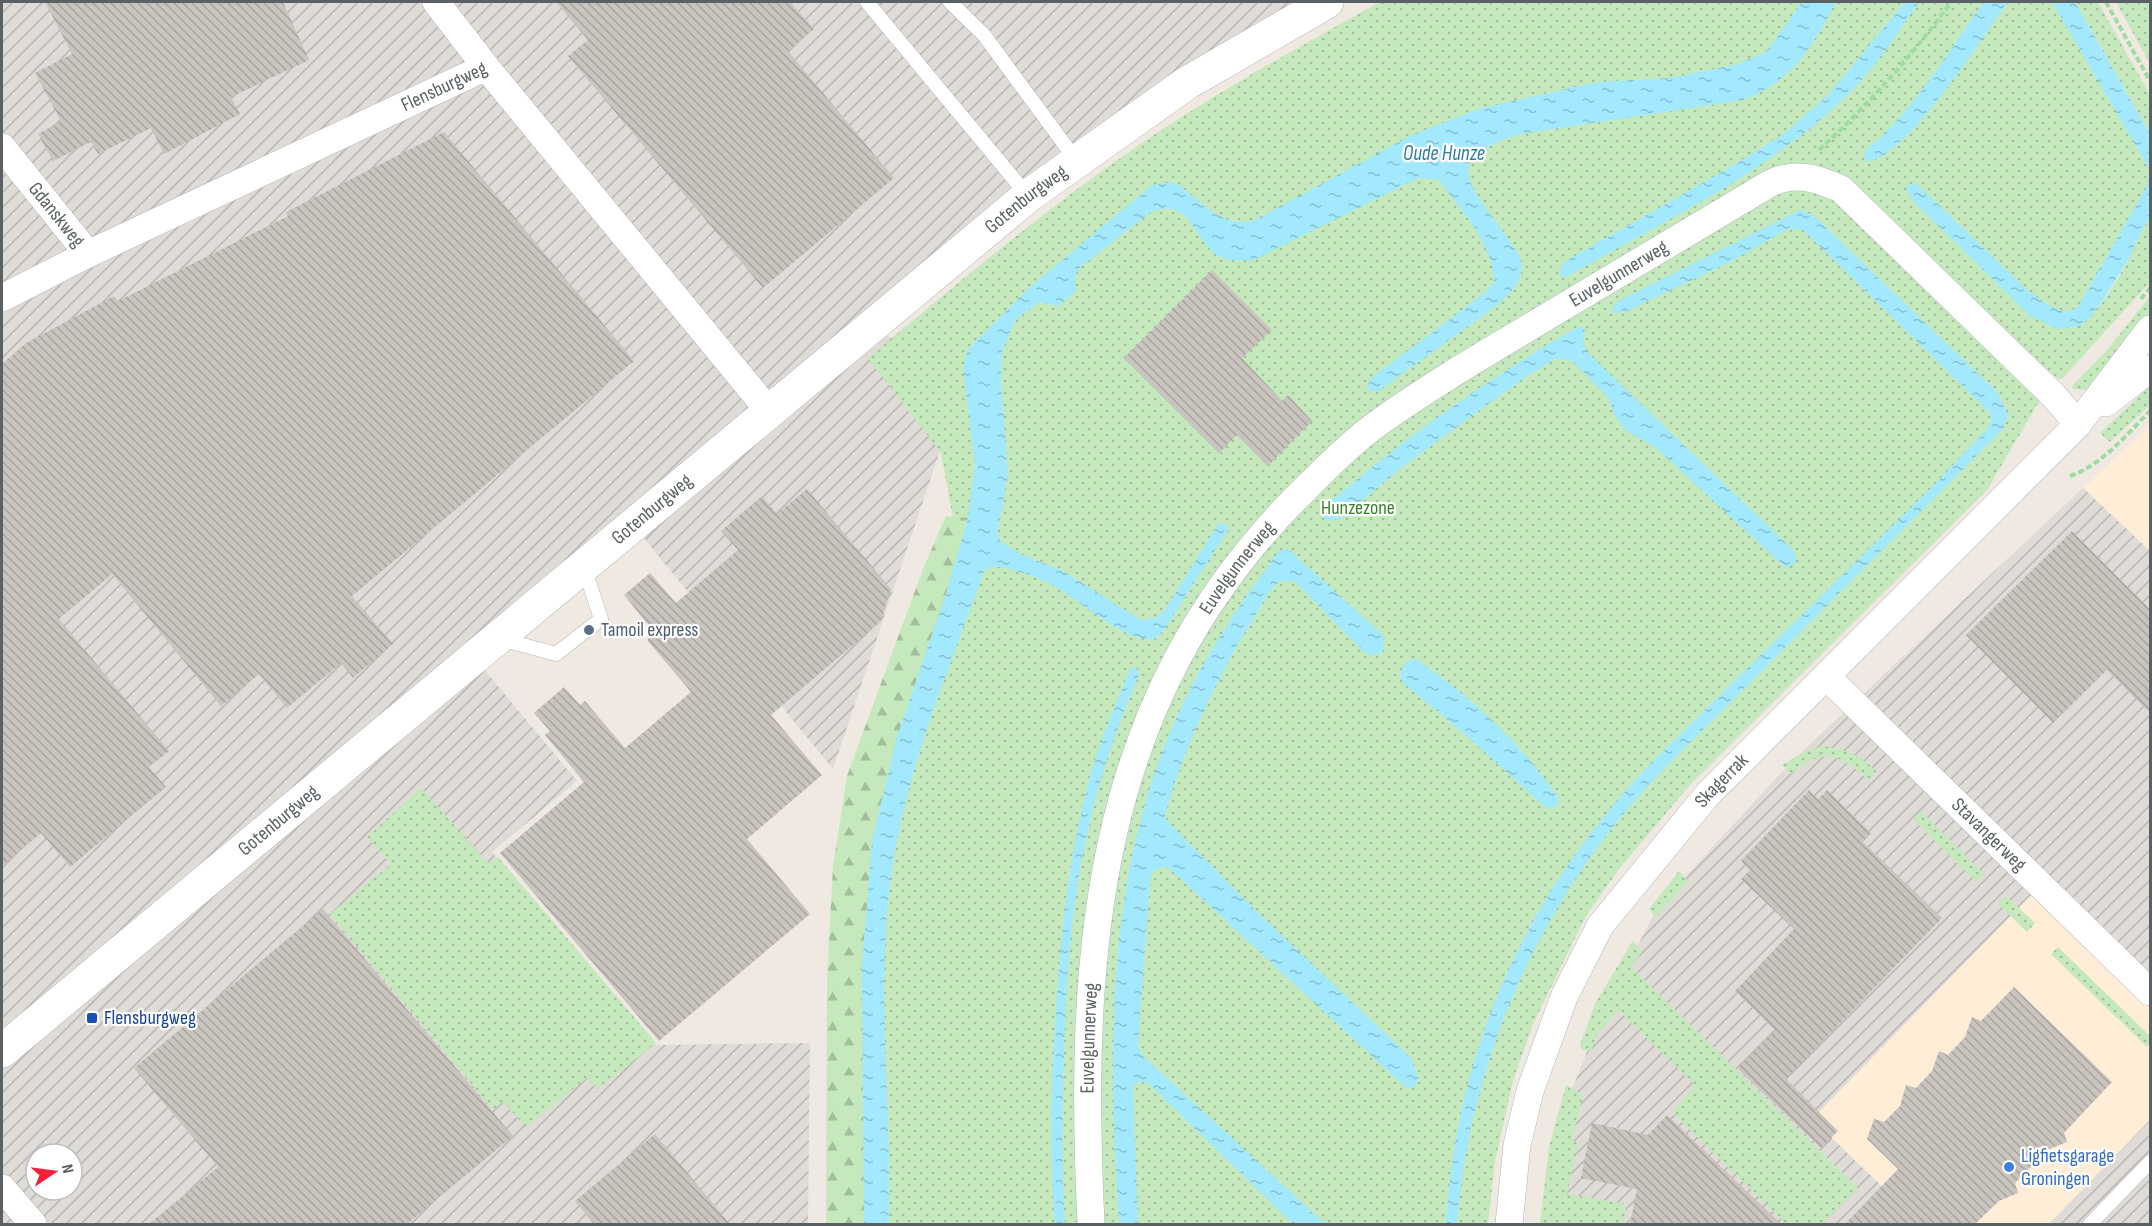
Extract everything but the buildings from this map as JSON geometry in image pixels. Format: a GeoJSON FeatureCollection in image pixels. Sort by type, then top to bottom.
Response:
{"type":"FeatureCollection","features":[{"type":"Feature","properties":{"kind":"street"},"geometry":{"type":"LineString","coordinates":[[436,2],[486,67]]}},
{"type":"Feature","properties":{"kind":"street","name":"Gotenburgweg"},"geometry":{"type":"LineString","coordinates":[[2,1051],[1028,196],[1187,83],[1327,2]]}},
{"type":"Feature","properties":{"kind":"street","name":"Flensburgweg"},"geometry":{"type":"LineString","coordinates":[[2,298],[88,254],[486,67],[769,411]]}},
{"type":"Feature","properties":{"kind":"street","name":"Gdanskweg"},"geometry":{"type":"LineString","coordinates":[[2,147],[88,254]]}},
{"type":"Feature","properties":{"kind":"street","name":"Euvelgunnerweg"},"geometry":{"type":"LineString","coordinates":[[1091,1224],[1088,1039],[1091,970],[1108,853],[1133,758],[1170,672],[1218,592],[1245,554],[1277,518],[1350,446],[1380,422],[1476,359],[1769,184],[1799,177],[1824,181],[1841,189],[2054,396],[2078,424]]}},
{"type":"Feature","properties":{"kind":"street","name":"Skagerrak"},"geometry":{"type":"LineString","coordinates":[[1509,1224],[1517,1145],[1530,1091],[1564,997],[1600,926],[1708,794],[2078,424],[2151,329]]}},
{"type":"Feature","properties":{"kind":"street","name":"Skagerrak"},"geometry":{"type":"LineString","coordinates":[[2078,424],[2151,369]]}},
{"type":"Feature","properties":{"kind":"street","name":"Stavangerweg"},"geometry":{"type":"LineString","coordinates":[[1827,677],[2151,992]]}},
{"type":"Feature","properties":{"kind":"street"},"geometry":{"type":"LineString","coordinates":[[2,1188],[33,1224]]}},
{"type":"Feature","properties":{"kind":"lane"},"geometry":{"type":"LineString","coordinates":[[867,2],[1028,196]]}},
{"type":"Feature","properties":{"kind":"lane"},"geometry":{"type":"LineString","coordinates":[[950,2],[984,35],[1077,160]]}},
{"type":"Feature","properties":{"kind":"lane"},"geometry":{"type":"LineString","coordinates":[[498,638],[556,654],[601,619],[584,567]]}},
{"type":"Feature","properties":{"kind":"lane"},"geometry":{"type":"LineString","coordinates":[[2090,1224],[2151,1162]]}},
{"type":"Feature","properties":{"kind":"path"},"geometry":{"type":"LineString","coordinates":[[1799,177],[1813,155],[1855,116],[1898,69],[1951,2]]}},
{"type":"Feature","properties":{"kind":"path"},"geometry":{"type":"LineString","coordinates":[[2106,2],[2151,81]]}},
{"type":"Feature","properties":{"kind":"shaded area"},"geometry":{"type":"Polygon","coordinates":[[[2,2],[1312,2],[875,322],[926,375],[942,445],[833,769],[633,525],[482,667],[577,781],[492,852],[655,1045],[810,1043],[808,1224],[2,1224],[2,2]]]}},
{"type":"Feature","properties":{"kind":"shaded area"},"geometry":{"type":"Polygon","coordinates":[[[2150,426],[2150,551],[2083,488],[2150,426]]]}},
{"type":"Feature","properties":{"kind":"shaded area"},"geometry":{"type":"Polygon","coordinates":[[[2083,488],[2150,551],[2150,997],[2038,888],[1812,1119],[1921,1224],[1543,1224],[1569,1097],[1603,1011],[1659,905],[1792,761],[2083,488]]]}},
{"type":"Feature","properties":{"kind":"shaded area"},"geometry":{"type":"Polygon","coordinates":[[[2038,888],[2150,997],[2150,1120],[2049,1224],[1921,1224],[1812,1119],[2038,888]]]}},
{"type":"Feature","properties":{"kind":"shaded area"},"geometry":{"type":"Polygon","coordinates":[[[2150,1120],[2150,1224],[2049,1224],[2150,1120]]]}},
{"type":"Feature","properties":{"kind":"green space","name":"Hunzezone"},"geometry":{"type":"Polygon","coordinates":[[[1380,2],[2060,2],[2150,164],[2150,182],[2080,326],[2092,315],[2112,289],[2150,215],[2150,282],[2062,379],[2058,379],[2045,367],[2033,387],[2041,398],[1987,490],[1689,786],[1619,869],[1586,916],[1533,1024],[1513,1081],[1495,1161],[1488,1224],[854,1224],[853,880],[955,529],[941,453],[868,358],[1024,230],[1122,157],[1216,95],[1380,2]]]}},
{"type":"Feature","properties":{"kind":"green space"},"geometry":{"type":"Polygon","coordinates":[[[2075,2],[2098,2],[2150,95],[2150,134],[2075,2]]]}},
{"type":"Feature","properties":{"kind":"green space"},"geometry":{"type":"Polygon","coordinates":[[[2116,2],[2150,2],[2150,64],[2116,2]]]}},
{"type":"Feature","properties":{"kind":"green space"},"geometry":{"type":"Polygon","coordinates":[[[2150,296],[2150,319],[2094,385],[2086,390],[2073,389],[2072,386],[2108,349],[2150,296]]]}},
{"type":"Feature","properties":{"kind":"green space"},"geometry":{"type":"Polygon","coordinates":[[[2150,386],[2150,405],[2110,442],[2100,433],[2150,386]]]}},
{"type":"Feature","properties":{"kind":"green space"},"geometry":{"type":"Polygon","coordinates":[[[946,516],[968,518],[946,594],[897,737],[872,841],[862,967],[864,1224],[826,1224],[827,980],[833,866],[847,776],[923,569],[946,516]]]}},
{"type":"Feature","properties":{"kind":"green space"},"geometry":{"type":"Polygon","coordinates":[[[1822,746],[1852,754],[1865,761],[1877,772],[1868,780],[1848,764],[1831,757],[1812,760],[1791,774],[1782,765],[1808,750],[1822,746]]]}},
{"type":"Feature","properties":{"kind":"green space"},"geometry":{"type":"Polygon","coordinates":[[[421,788],[489,864],[498,857],[656,1043],[598,1089],[587,1078],[526,1127],[503,1102],[493,1110],[330,914],[391,864],[367,837],[421,788]]]}},
{"type":"Feature","properties":{"kind":"green space"},"geometry":{"type":"Polygon","coordinates":[[[1921,811],[1984,874],[1976,882],[1913,819],[1921,811]]]}},
{"type":"Feature","properties":{"kind":"green space"},"geometry":{"type":"Polygon","coordinates":[[[1679,871],[1688,882],[1656,917],[1649,909],[1679,871]]]}},
{"type":"Feature","properties":{"kind":"green space"},"geometry":{"type":"Polygon","coordinates":[[[2006,896],[2035,923],[2027,932],[1997,903],[2006,896]]]}},
{"type":"Feature","properties":{"kind":"green space"},"geometry":{"type":"Polygon","coordinates":[[[1633,940],[1642,952],[1631,967],[1858,1188],[1822,1224],[1786,1224],[1672,1112],[1695,1085],[1618,1010],[1598,1034],[1591,1051],[1582,1050],[1580,1045],[1595,1004],[1633,940]]]}},
{"type":"Feature","properties":{"kind":"green space"},"geometry":{"type":"Polygon","coordinates":[[[2058,947],[2150,1036],[2150,1043],[2147,1047],[2051,954],[2058,947]]]}},
{"type":"Feature","properties":{"kind":"green space"},"geometry":{"type":"Polygon","coordinates":[[[1566,1085],[1583,1095],[1572,1139],[1578,1144],[1567,1194],[1626,1204],[1624,1224],[1540,1224],[1549,1147],[1566,1085]]]}},
{"type":"Feature","properties":{"kind":"water","name":"Oude Hunze"},"geometry":{"type":"Polygon","coordinates":[[[1802,2],[1836,2],[1799,61],[1776,83],[1761,92],[1743,100],[1521,134],[1495,143],[1478,153],[1470,164],[1469,175],[1473,188],[1520,257],[1522,268],[1519,281],[1496,306],[1377,392],[1367,389],[1370,379],[1486,292],[1494,281],[1488,253],[1482,240],[1439,180],[1418,178],[1254,260],[1238,261],[1222,258],[1213,252],[1182,214],[1165,209],[1152,211],[1078,269],[1075,277],[1076,291],[1059,306],[1039,302],[1015,320],[1002,352],[1001,382],[1008,475],[997,533],[1000,541],[1023,555],[1063,571],[1141,620],[1156,618],[1165,610],[1218,524],[1226,524],[1228,530],[1164,630],[1155,639],[1143,638],[1116,628],[1065,592],[1040,579],[993,566],[984,571],[913,775],[893,859],[885,942],[884,982],[889,1224],[864,1224],[862,967],[872,841],[897,737],[946,594],[968,518],[975,465],[963,368],[968,349],[1030,287],[1152,185],[1173,182],[1220,216],[1241,222],[1253,221],[1412,135],[1478,109],[1597,82],[1670,78],[1738,64],[1766,52],[1802,2]]]}},
{"type":"Feature","properties":{"kind":"water"},"geometry":{"type":"Polygon","coordinates":[[[1905,2],[1919,2],[1871,69],[1822,118],[1789,145],[1680,214],[1568,276],[1562,277],[1559,274],[1564,262],[1782,135],[1828,95],[1905,2]]]}},
{"type":"Feature","properties":{"kind":"water"},"geometry":{"type":"Polygon","coordinates":[[[1984,2],[2008,2],[1924,117],[1904,139],[1885,154],[1868,162],[1864,157],[1866,150],[1884,134],[1915,99],[1984,2]]]}},
{"type":"Feature","properties":{"kind":"water"},"geometry":{"type":"Polygon","coordinates":[[[2052,2],[2075,2],[2150,134],[2150,170],[2052,2]]]}},
{"type":"Feature","properties":{"kind":"water"},"geometry":{"type":"Polygon","coordinates":[[[2150,170],[2150,215],[2128,260],[2092,315],[2080,326],[2058,329],[2029,315],[1911,199],[1906,188],[1913,183],[1918,185],[2025,288],[2048,305],[2064,312],[2077,308],[2146,188],[2150,170]]]}},
{"type":"Feature","properties":{"kind":"water"},"geometry":{"type":"Polygon","coordinates":[[[1800,210],[1813,215],[1997,392],[2008,415],[2003,429],[1655,778],[1590,857],[1532,954],[1509,1005],[1490,1058],[1475,1112],[1464,1167],[1457,1224],[1446,1224],[1453,1158],[1465,1094],[1483,1033],[1507,974],[1535,917],[1569,863],[1609,811],[1653,761],[1932,487],[1988,428],[1991,421],[1990,413],[1803,230],[1790,228],[1728,263],[1625,312],[1613,313],[1612,308],[1618,301],[1800,210]]]}},
{"type":"Feature","properties":{"kind":"water"},"geometry":{"type":"Polygon","coordinates":[[[1576,328],[1585,329],[1583,343],[1588,353],[1793,550],[1796,557],[1795,563],[1786,568],[1655,447],[1625,430],[1615,416],[1608,397],[1572,361],[1557,358],[1524,378],[1402,467],[1340,519],[1327,521],[1323,516],[1329,503],[1417,432],[1511,367],[1576,328]]]}},
{"type":"Feature","properties":{"kind":"water"},"geometry":{"type":"Polygon","coordinates":[[[1288,549],[1384,636],[1383,651],[1377,655],[1366,654],[1294,581],[1281,581],[1273,587],[1210,696],[1185,754],[1165,815],[1167,821],[1255,910],[1411,1058],[1419,1080],[1411,1089],[1403,1085],[1169,868],[1161,867],[1154,870],[1150,880],[1138,1046],[1144,1057],[1325,1224],[1293,1224],[1149,1084],[1142,1081],[1134,1084],[1133,1090],[1138,1224],[1119,1224],[1113,1094],[1117,964],[1125,899],[1137,835],[1155,773],[1189,691],[1212,649],[1251,589],[1279,551],[1288,549]]]}},
{"type":"Feature","properties":{"kind":"water"},"geometry":{"type":"Polygon","coordinates":[[[1416,659],[1476,705],[1511,740],[1559,799],[1555,808],[1546,808],[1468,737],[1403,683],[1400,673],[1407,661],[1416,659]]]}},
{"type":"Feature","properties":{"kind":"water"},"geometry":{"type":"Polygon","coordinates":[[[1136,667],[1139,675],[1104,769],[1092,814],[1075,905],[1066,1001],[1063,1073],[1062,1160],[1065,1224],[1055,1224],[1051,1144],[1052,1090],[1058,981],[1067,894],[1076,837],[1093,766],[1130,669],[1136,667]]]}},
{"type":"Feature","properties":{"kind":"place","name":"Tamoil express"},"geometry":{"type":"Point","coordinates":[589,630]}},
{"type":"Feature","properties":{"kind":"place","name":"Flensburgweg"},"geometry":{"type":"Point","coordinates":[92,1018]}},
{"type":"Feature","properties":{"kind":"place","name":"Ligfietsgarage Groningen"},"geometry":{"type":"Point","coordinates":[2009,1167]}}]}
